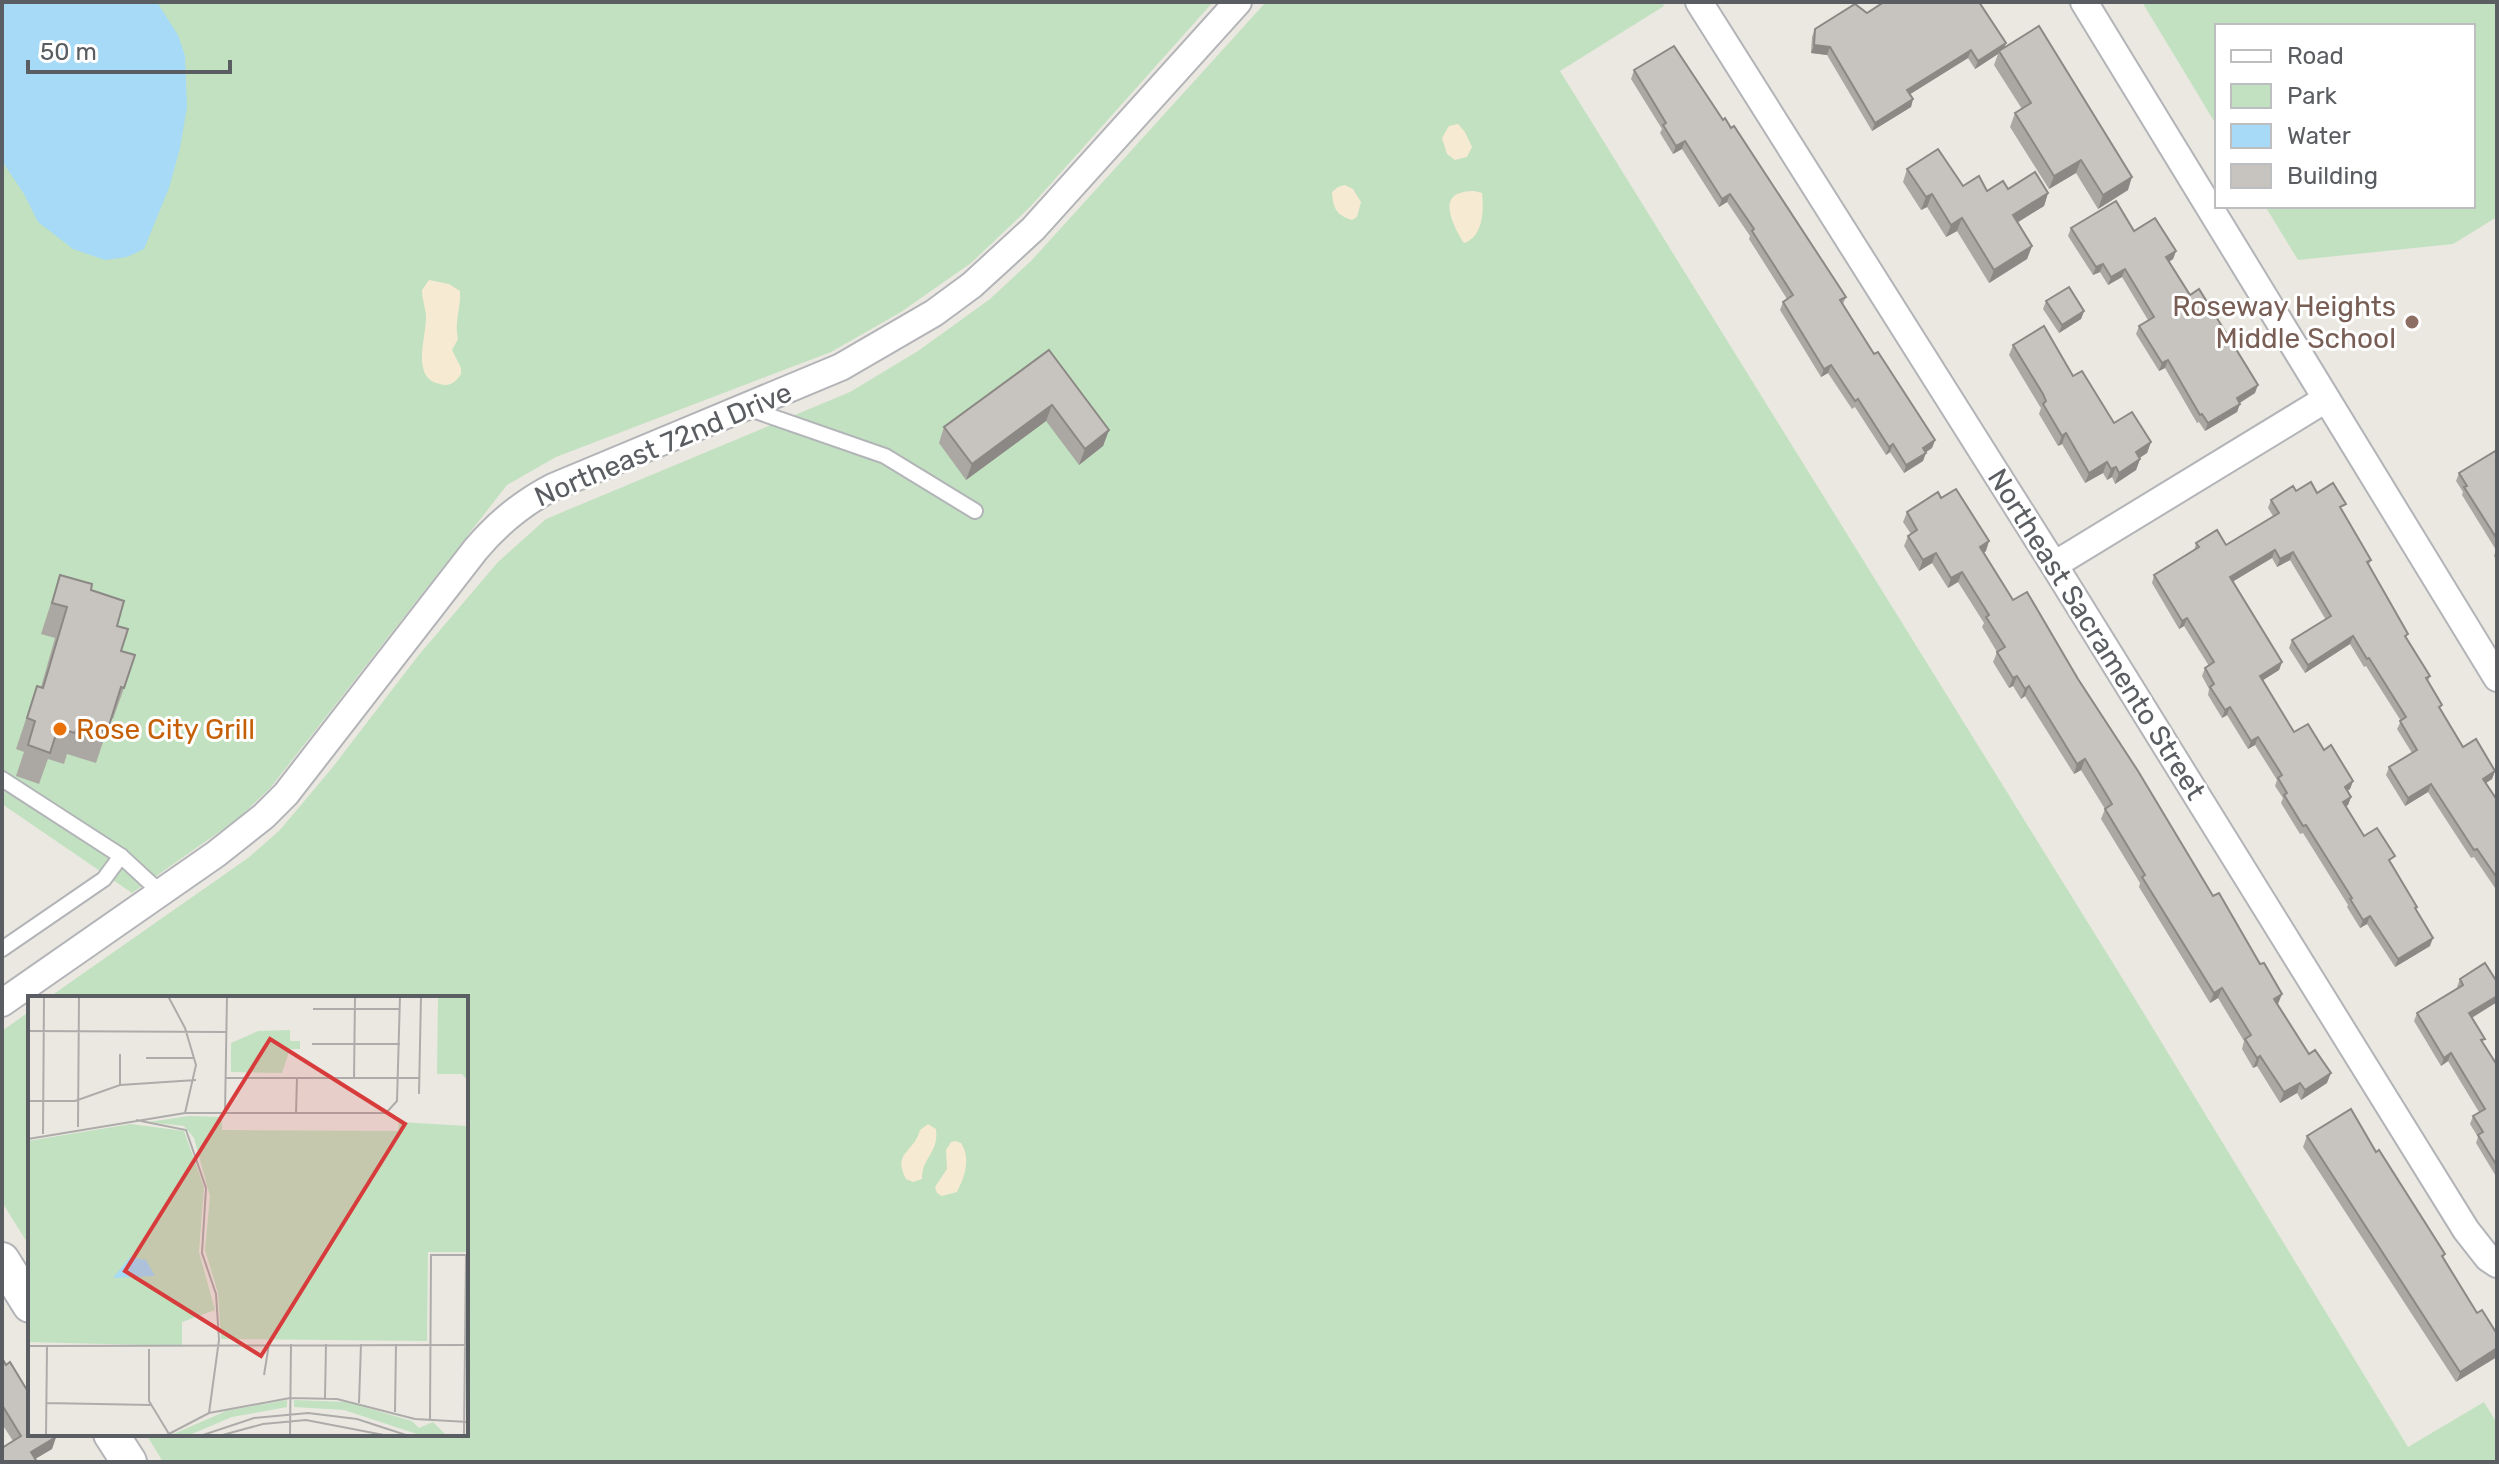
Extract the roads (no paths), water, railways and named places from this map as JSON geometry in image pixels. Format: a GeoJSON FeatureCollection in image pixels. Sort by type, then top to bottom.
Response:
{"type":"FeatureCollection","features":[{"type":"Feature","properties":{"kind":"street","name":"Northeast 72nd Drive"},"geometry":{"type":"LineString","coordinates":[[2,1003],[244,833],[286,794],[476,549],[514,511],[563,483],[841,367],[934,313],[972,285],[1033,229],[1238,2]]}},
{"type":"Feature","properties":{"kind":"street"},"geometry":{"type":"LineString","coordinates":[[2084,2],[2497,678]]}},
{"type":"Feature","properties":{"kind":"street","name":"Northeast Sacramento Street"},"geometry":{"type":"LineString","coordinates":[[1710,6],[2466,1230],[2488,1258],[2497,1264]]}},
{"type":"Feature","properties":{"kind":"street"},"geometry":{"type":"LineString","coordinates":[[2054,565],[2326,399]]}},
{"type":"Feature","properties":{"kind":"street"},"geometry":{"type":"LineString","coordinates":[[2,1260],[28,1302]]}},
{"type":"Feature","properties":{"kind":"street"},"geometry":{"type":"LineString","coordinates":[[112,1436],[129,1462]]}},
{"type":"Feature","properties":{"kind":"lane"},"geometry":{"type":"LineString","coordinates":[[747,408],[885,456],[975,511]]}},
{"type":"Feature","properties":{"kind":"lane"},"geometry":{"type":"LineString","coordinates":[[2,779],[121,856],[160,892]]}},
{"type":"Feature","properties":{"kind":"lane"},"geometry":{"type":"LineString","coordinates":[[2,949],[104,879],[121,856]]}},
{"type":"Feature","properties":{"kind":"water"},"geometry":{"type":"Polygon","coordinates":[[[2,2],[157,2],[178,35],[185,56],[187,107],[169,188],[144,249],[127,257],[105,260],[73,249],[38,222],[2,161],[2,2]]]}},
{"type":"Feature","properties":{"kind":"place","name":"Roseway Heights Middle School"},"geometry":{"type":"Point","coordinates":[2412,322]}},
{"type":"Feature","properties":{"kind":"place","name":"Rose City Grill"},"geometry":{"type":"Point","coordinates":[60,729]}}]}
